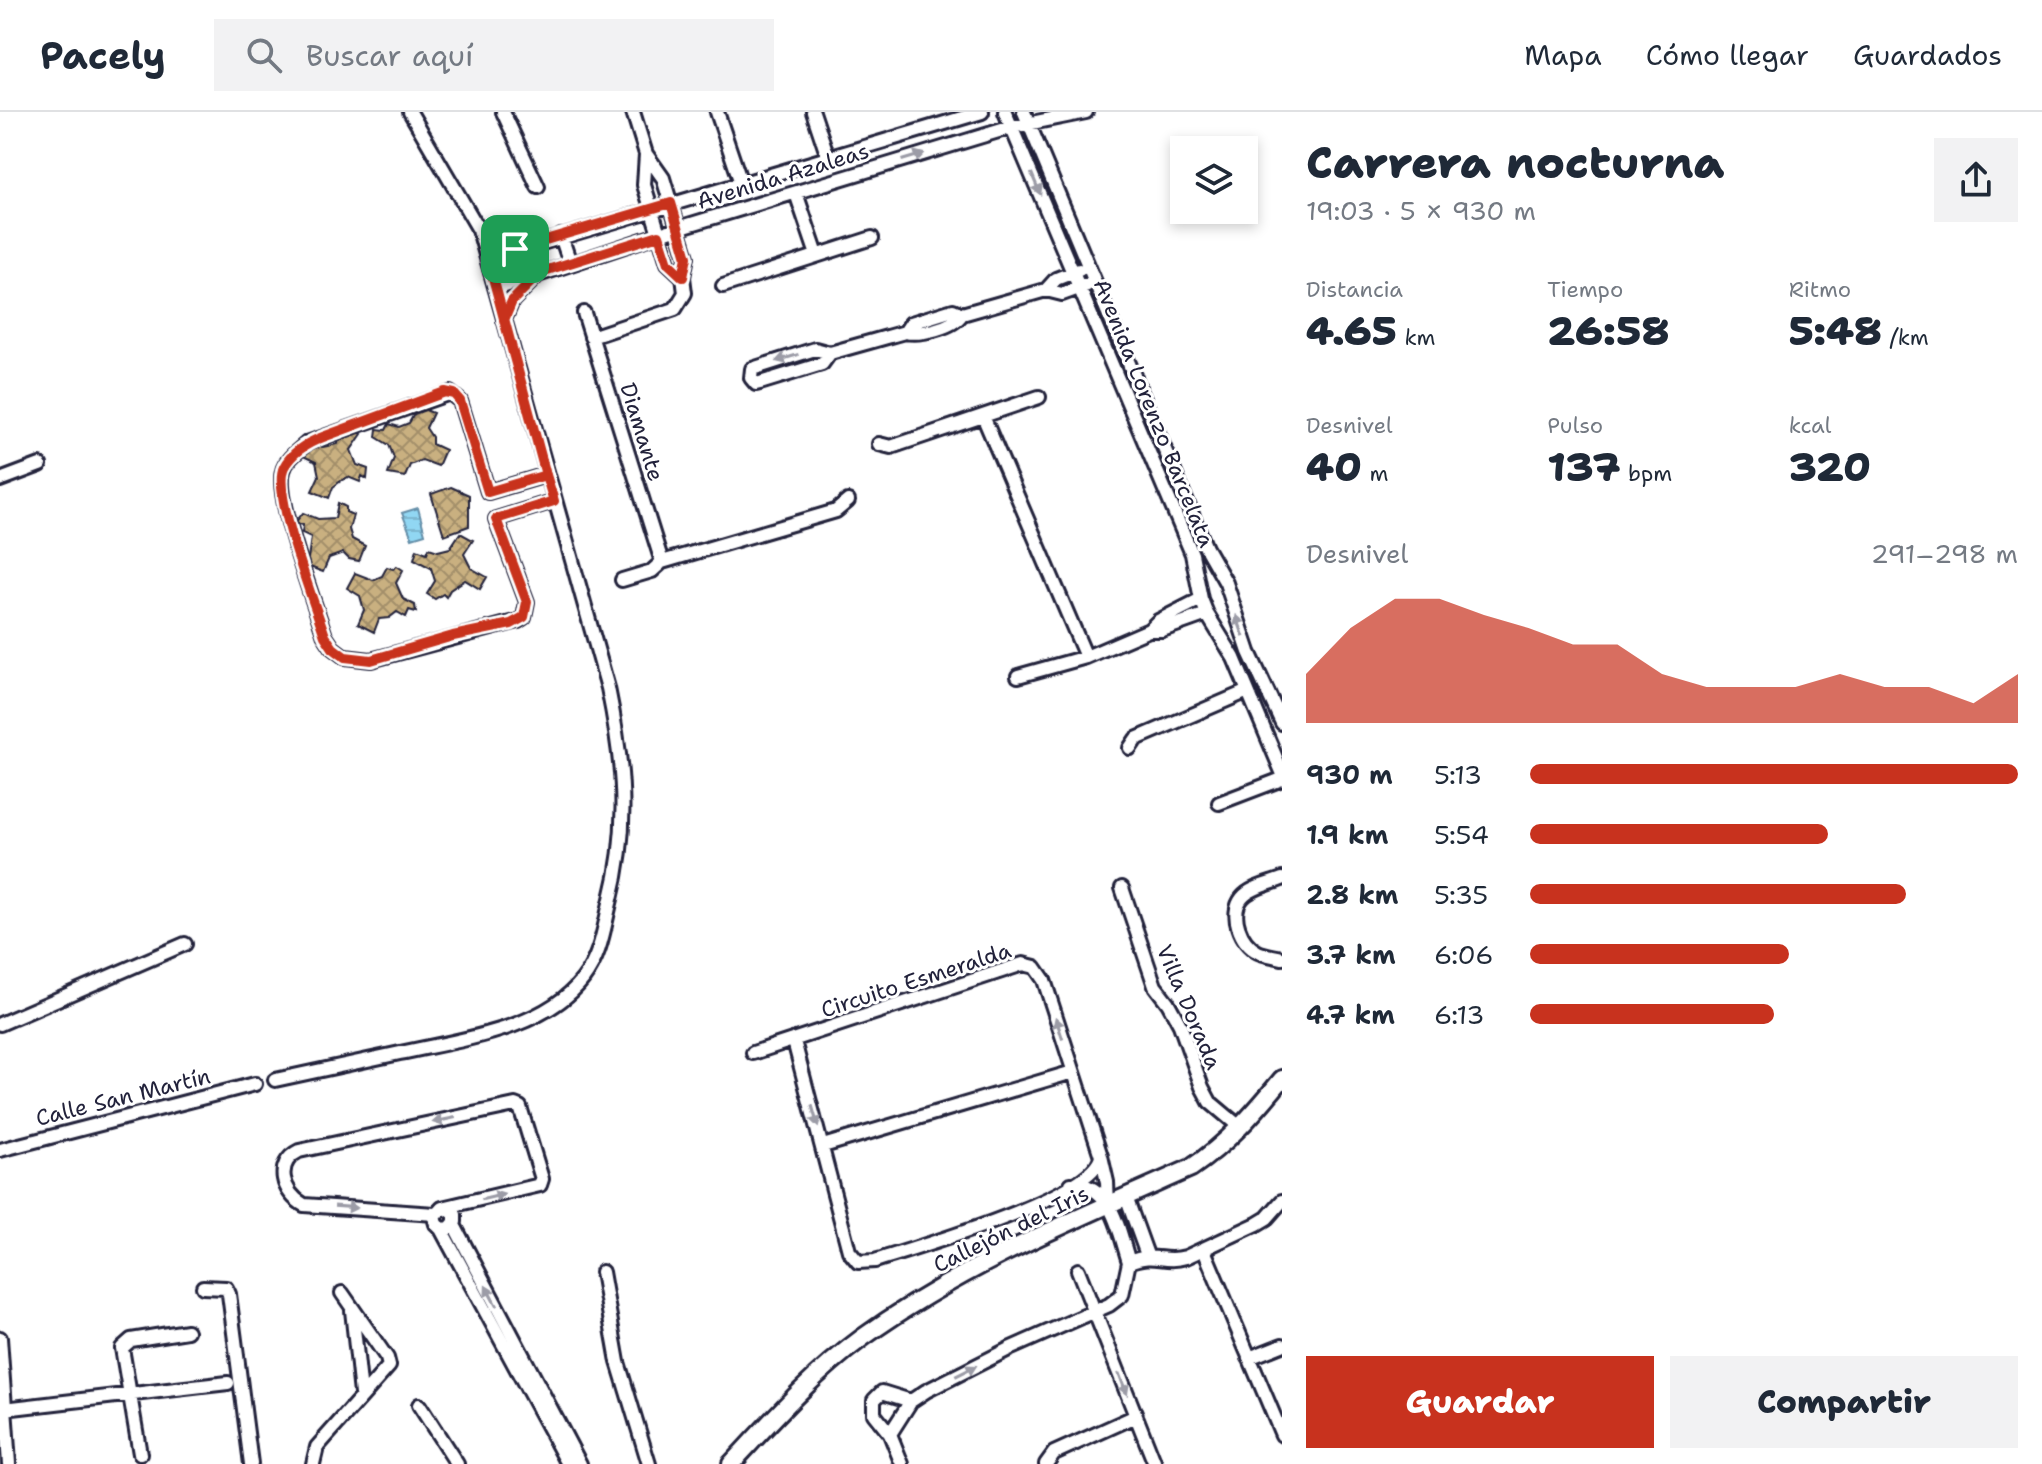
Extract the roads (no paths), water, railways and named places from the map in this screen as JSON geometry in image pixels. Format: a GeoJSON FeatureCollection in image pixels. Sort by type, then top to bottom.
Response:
{"type":"FeatureCollection","features":[{"type":"Feature","properties":{"kind":"street"},"geometry":{"type":"LineString","coordinates":[[275,1080],[498,1032],[560,1001],[585,977],[594,963],[617,876],[623,835],[623,788],[617,733],[600,653],[546,475],[488,259],[479,230],[410,112]]}},
{"type":"Feature","properties":{"kind":"street"},"geometry":{"type":"LineString","coordinates":[[503,112],[538,187]]}},
{"type":"Feature","properties":{"kind":"street"},"geometry":{"type":"LineString","coordinates":[[591,337],[675,309],[685,293],[683,277],[687,257],[663,178],[646,154],[633,112]]}},
{"type":"Feature","properties":{"kind":"street"},"geometry":{"type":"LineString","coordinates":[[717,112],[747,181],[762,203]]}},
{"type":"Feature","properties":{"kind":"street"},"geometry":{"type":"LineString","coordinates":[[813,112],[828,157]]}},
{"type":"Feature","properties":{"kind":"street","name":"Avenida Azaleas"},"geometry":{"type":"LineString","coordinates":[[488,259],[982,112]]}},
{"type":"Feature","properties":{"kind":"street","name":"Avenida Lorenzo Barcelata"},"geometry":{"type":"LineString","coordinates":[[1005,112],[1192,554],[1207,614],[1234,658],[1282,772]]}},
{"type":"Feature","properties":{"kind":"street","name":"Avenida Azaleas"},"geometry":{"type":"LineString","coordinates":[[496,289],[678,228],[1012,127],[1026,117],[1086,112]]}},
{"type":"Feature","properties":{"kind":"street","name":"Avenida Lorenzo Barcelata"},"geometry":{"type":"LineString","coordinates":[[1026,117],[1206,548],[1226,583],[1249,652],[1282,723]]}},
{"type":"Feature","properties":{"kind":"street"},"geometry":{"type":"LineString","coordinates":[[646,154],[644,185],[651,209],[668,263],[683,277]]}},
{"type":"Feature","properties":{"kind":"street"},"geometry":{"type":"LineString","coordinates":[[796,193],[817,255]]}},
{"type":"Feature","properties":{"kind":"street"},"geometry":{"type":"LineString","coordinates":[[479,230],[496,243],[515,249]]}},
{"type":"Feature","properties":{"kind":"street"},"geometry":{"type":"LineString","coordinates":[[561,236],[570,263]]}},
{"type":"Feature","properties":{"kind":"street"},"geometry":{"type":"LineString","coordinates":[[723,286],[872,238]]}},
{"type":"Feature","properties":{"kind":"street"},"geometry":{"type":"LineString","coordinates":[[1046,290],[1056,279],[1090,267]]}},
{"type":"Feature","properties":{"kind":"street"},"geometry":{"type":"LineString","coordinates":[[504,320],[512,301],[541,272]]}},
{"type":"Feature","properties":{"kind":"street"},"geometry":{"type":"LineString","coordinates":[[830,353],[822,364],[756,384],[751,378],[752,369],[756,367],[815,349],[830,353],[905,332],[911,323],[953,310],[962,314],[1046,290],[1062,294],[1096,282]]}},
{"type":"Feature","properties":{"kind":"street","name":"Diamante"},"geometry":{"type":"LineString","coordinates":[[584,313],[662,562]]}},
{"type":"Feature","properties":{"kind":"street"},"geometry":{"type":"LineString","coordinates":[[1101,336],[1117,330]]}},
{"type":"Feature","properties":{"kind":"street"},"geometry":{"type":"LineString","coordinates":[[546,475],[488,492],[460,401],[445,392],[307,443],[293,454],[283,470],[281,496],[325,636],[333,648],[345,657],[371,660],[524,617],[527,602],[496,519],[554,501]]}},
{"type":"Feature","properties":{"kind":"street"},"geometry":{"type":"LineString","coordinates":[[879,444],[891,447],[1039,397]]}},
{"type":"Feature","properties":{"kind":"street"},"geometry":{"type":"LineString","coordinates":[[983,416],[1086,657]]}},
{"type":"Feature","properties":{"kind":"street"},"geometry":{"type":"LineString","coordinates":[[0,480],[40,465]]}},
{"type":"Feature","properties":{"kind":"street"},"geometry":{"type":"LineString","coordinates":[[622,580],[652,571],[662,562],[836,511],[848,501]]}},
{"type":"Feature","properties":{"kind":"street"},"geometry":{"type":"LineString","coordinates":[[1192,554],[1197,547],[1206,548]]}},
{"type":"Feature","properties":{"kind":"street"},"geometry":{"type":"LineString","coordinates":[[1018,676],[1086,657],[1149,630],[1158,621],[1201,599]]}},
{"type":"Feature","properties":{"kind":"street"},"geometry":{"type":"LineString","coordinates":[[1149,630],[1162,630],[1207,614]]}},
{"type":"Feature","properties":{"kind":"street"},"geometry":{"type":"LineString","coordinates":[[1234,658],[1244,658],[1249,652]]}},
{"type":"Feature","properties":{"kind":"street"},"geometry":{"type":"LineString","coordinates":[[1130,748],[1136,739],[1248,691]]}},
{"type":"Feature","properties":{"kind":"street"},"geometry":{"type":"LineString","coordinates":[[1219,803],[1282,779]]}},
{"type":"Feature","properties":{"kind":"street"},"geometry":{"type":"LineString","coordinates":[[1282,879],[1252,890],[1241,898],[1236,914],[1239,931],[1247,944],[1259,953],[1282,958]]}},
{"type":"Feature","properties":{"kind":"street","name":"Villa Dorada"},"geometry":{"type":"LineString","coordinates":[[1122,888],[1155,986],[1180,1025],[1202,1087],[1210,1102],[1241,1128]]}},
{"type":"Feature","properties":{"kind":"street"},"geometry":{"type":"LineString","coordinates":[[0,1024],[185,944]]}},
{"type":"Feature","properties":{"kind":"street","name":"Circuito Esmeralda"},"geometry":{"type":"LineString","coordinates":[[753,1053],[1023,964],[1035,967],[1044,980],[1101,1156],[1108,1205],[1129,1262]]}},
{"type":"Feature","properties":{"kind":"street"},"geometry":{"type":"LineString","coordinates":[[794,1041],[849,1251],[858,1262],[875,1261],[1017,1214],[1093,1171],[1101,1156]]}},
{"type":"Feature","properties":{"kind":"street"},"geometry":{"type":"LineString","coordinates":[[823,1146],[1073,1072]]}},
{"type":"Feature","properties":{"kind":"street","name":"Callejón del Iris"},"geometry":{"type":"LineString","coordinates":[[731,1464],[806,1384],[861,1339],[924,1297],[999,1254],[1191,1168],[1218,1150],[1241,1128],[1282,1079]]}},
{"type":"Feature","properties":{"kind":"street","name":"Calle San Martín"},"geometry":{"type":"LineString","coordinates":[[0,1150],[255,1084]]}},
{"type":"Feature","properties":{"kind":"street"},"geometry":{"type":"LineString","coordinates":[[448,1227],[455,1214],[441,1211],[304,1205],[292,1196],[286,1186],[282,1177],[284,1168],[293,1154],[299,1151],[515,1105],[520,1107],[542,1179],[540,1185],[441,1211],[434,1221],[448,1227],[568,1464]]}},
{"type":"Feature","properties":{"kind":"street"},"geometry":{"type":"LineString","coordinates":[[1071,1184],[1095,1188],[1108,1205]]}},
{"type":"Feature","properties":{"kind":"street"},"geometry":{"type":"LineString","coordinates":[[1126,1197],[1147,1255]]}},
{"type":"Feature","properties":{"kind":"street"},"geometry":{"type":"LineString","coordinates":[[890,1434],[911,1401],[926,1391],[1009,1349],[1109,1305],[1122,1295],[1129,1262],[1147,1255],[1174,1261],[1204,1250],[1267,1218],[1282,1201]]}},
{"type":"Feature","properties":{"kind":"street"},"geometry":{"type":"LineString","coordinates":[[1204,1250],[1282,1435]]}},
{"type":"Feature","properties":{"kind":"street"},"geometry":{"type":"LineString","coordinates":[[1078,1270],[1155,1464]]}},
{"type":"Feature","properties":{"kind":"street"},"geometry":{"type":"LineString","coordinates":[[602,1272],[618,1362],[649,1464]]}},
{"type":"Feature","properties":{"kind":"street"},"geometry":{"type":"LineString","coordinates":[[203,1287],[221,1286],[229,1294],[251,1464]]}},
{"type":"Feature","properties":{"kind":"street"},"geometry":{"type":"LineString","coordinates":[[313,1464],[317,1447],[389,1366],[387,1358],[342,1293]]}},
{"type":"Feature","properties":{"kind":"street"},"geometry":{"type":"LineString","coordinates":[[352,1310],[361,1394]]}},
{"type":"Feature","properties":{"kind":"street"},"geometry":{"type":"LineString","coordinates":[[501,1328],[580,1464]]}},
{"type":"Feature","properties":{"kind":"street"},"geometry":{"type":"LineString","coordinates":[[140,1454],[123,1345],[131,1340],[187,1331]]}},
{"type":"Feature","properties":{"kind":"street"},"geometry":{"type":"LineString","coordinates":[[0,1338],[3,1428],[9,1464]]}},
{"type":"Feature","properties":{"kind":"street"},"geometry":{"type":"LineString","coordinates":[[1249,1358],[1282,1345]]}},
{"type":"Feature","properties":{"kind":"street"},"geometry":{"type":"LineString","coordinates":[[4,1409],[228,1383]]}},
{"type":"Feature","properties":{"kind":"street"},"geometry":{"type":"LineString","coordinates":[[902,1464],[890,1434],[874,1414],[874,1400],[879,1393],[887,1392],[911,1401]]}},
{"type":"Feature","properties":{"kind":"street"},"geometry":{"type":"LineString","coordinates":[[419,1405],[457,1464]]}},
{"type":"Feature","properties":{"kind":"street"},"geometry":{"type":"LineString","coordinates":[[1046,1464],[1054,1453],[1136,1416]]}},
{"type":"Feature","properties":{"kind":"water"},"geometry":{"type":"Polygon","coordinates":[[[418,508],[425,534],[412,538],[402,513],[418,508]]]}}]}
